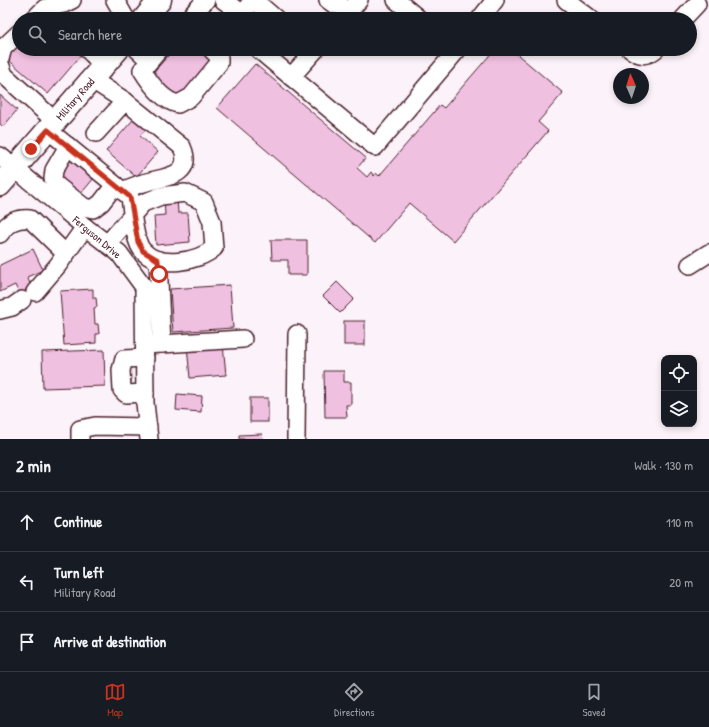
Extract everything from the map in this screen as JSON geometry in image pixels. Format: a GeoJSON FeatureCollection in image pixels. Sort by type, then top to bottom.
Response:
{"type":"FeatureCollection","features":[{"type":"Feature","properties":{"kind":"main road"},"geometry":{"type":"LineString","coordinates":[[150,12],[160,0]]}},
{"type":"Feature","properties":{"kind":"main road","name":"Military Road"},"geometry":{"type":"LineString","coordinates":[[0,185],[7,162],[52,126],[112,56]]}},
{"type":"Feature","properties":{"kind":"street"},"geometry":{"type":"LineString","coordinates":[[50,12],[72,0]]}},
{"type":"Feature","properties":{"kind":"street"},"geometry":{"type":"LineString","coordinates":[[115,0],[122,12]]}},
{"type":"Feature","properties":{"kind":"street"},"geometry":{"type":"LineString","coordinates":[[195,12],[206,0]]}},
{"type":"Feature","properties":{"kind":"street"},"geometry":{"type":"LineString","coordinates":[[223,0],[236,12]]}},
{"type":"Feature","properties":{"kind":"street"},"geometry":{"type":"LineString","coordinates":[[244,12],[254,0],[268,12]]}},
{"type":"Feature","properties":{"kind":"street"},"geometry":{"type":"LineString","coordinates":[[338,8],[359,0]]}},
{"type":"Feature","properties":{"kind":"street"},"geometry":{"type":"LineString","coordinates":[[396,0],[411,12]]}},
{"type":"Feature","properties":{"kind":"street"},"geometry":{"type":"LineString","coordinates":[[486,12],[495,0]]}},
{"type":"Feature","properties":{"kind":"street"},"geometry":{"type":"LineString","coordinates":[[566,0],[582,12]]}},
{"type":"Feature","properties":{"kind":"street"},"geometry":{"type":"LineString","coordinates":[[690,12],[697,4]]}},
{"type":"Feature","properties":{"kind":"street"},"geometry":{"type":"LineString","coordinates":[[0,59],[3,48],[12,40]]}},
{"type":"Feature","properties":{"kind":"street"},"geometry":{"type":"LineString","coordinates":[[68,146],[54,170],[53,179],[56,185],[78,203],[84,207],[93,209],[119,188],[175,175],[183,168],[185,155],[182,147],[125,101],[97,72],[90,56]]}},
{"type":"Feature","properties":{"kind":"street"},"geometry":{"type":"LineString","coordinates":[[147,57],[149,82],[170,103],[178,104],[191,97],[219,63],[218,56]]}},
{"type":"Feature","properties":{"kind":"street"},"geometry":{"type":"LineString","coordinates":[[266,56],[374,147],[451,56]]}},
{"type":"Feature","properties":{"kind":"street"},"geometry":{"type":"LineString","coordinates":[[291,78],[309,56]]}},
{"type":"Feature","properties":{"kind":"street"},"geometry":{"type":"LineString","coordinates":[[0,64],[4,75],[52,126],[68,146],[130,197],[138,242],[143,251],[159,267]]}},
{"type":"Feature","properties":{"kind":"street"},"geometry":{"type":"LineString","coordinates":[[96,132],[125,101]]}},
{"type":"Feature","properties":{"kind":"street","name":"Ferguson Drive"},"geometry":{"type":"LineString","coordinates":[[7,162],[85,227],[119,253],[144,287],[151,349],[145,393],[148,433]]}},
{"type":"Feature","properties":{"kind":"street"},"geometry":{"type":"LineString","coordinates":[[107,244],[143,203],[161,196],[185,193],[204,202],[212,222],[214,248],[207,254],[159,267],[138,278]]}},
{"type":"Feature","properties":{"kind":"street"},"geometry":{"type":"LineString","coordinates":[[0,234],[10,223],[19,218],[30,219],[66,254]]}},
{"type":"Feature","properties":{"kind":"street"},"geometry":{"type":"LineString","coordinates":[[0,310],[12,307],[28,296],[66,254],[85,227]]}},
{"type":"Feature","properties":{"kind":"street"},"geometry":{"type":"LineString","coordinates":[[690,265],[709,252]]}},
{"type":"Feature","properties":{"kind":"street"},"geometry":{"type":"LineString","coordinates":[[151,349],[159,267]]}},
{"type":"Feature","properties":{"kind":"street"},"geometry":{"type":"LineString","coordinates":[[296,439],[297,334]]}},
{"type":"Feature","properties":{"kind":"street"},"geometry":{"type":"LineString","coordinates":[[145,393],[126,394],[122,390],[121,370],[124,359],[151,349],[243,339]]}},
{"type":"Feature","properties":{"kind":"street"},"geometry":{"type":"LineString","coordinates":[[80,439],[80,429],[95,426],[148,433]]}},
{"type":"Feature","properties":{"kind":"building"},"geometry":{"type":"Polygon","coordinates":[[[12,48],[12,56],[80,56],[48,94],[5,57],[12,48]]]}},
{"type":"Feature","properties":{"kind":"building"},"geometry":{"type":"Polygon","coordinates":[[[168,56],[212,56],[214,58],[179,99],[151,75],[168,56]]]}},
{"type":"Feature","properties":{"kind":"building"},"geometry":{"type":"Polygon","coordinates":[[[489,56],[519,56],[563,93],[538,122],[548,131],[453,241],[409,203],[375,243],[217,108],[255,64],[366,158],[357,168],[367,177],[371,172],[374,176],[376,173],[379,176],[440,105],[444,108],[489,56]]]}},
{"type":"Feature","properties":{"kind":"building"},"geometry":{"type":"Polygon","coordinates":[[[0,95],[17,110],[3,127],[0,124],[0,95]]]}},
{"type":"Feature","properties":{"kind":"building"},"geometry":{"type":"Polygon","coordinates":[[[138,114],[150,125],[140,136],[158,152],[136,177],[106,151],[138,114]]]}},
{"type":"Feature","properties":{"kind":"building"},"geometry":{"type":"Polygon","coordinates":[[[68,156],[94,178],[79,196],[55,173],[68,156]]]}},
{"type":"Feature","properties":{"kind":"building"},"geometry":{"type":"Polygon","coordinates":[[[177,198],[178,213],[188,213],[190,242],[156,245],[154,216],[165,215],[164,199],[177,198]]]}},
{"type":"Feature","properties":{"kind":"building"},"geometry":{"type":"Polygon","coordinates":[[[271,240],[307,240],[307,275],[288,275],[288,260],[272,260],[271,240]]]}},
{"type":"Feature","properties":{"kind":"building"},"geometry":{"type":"Polygon","coordinates":[[[33,249],[43,270],[27,277],[37,298],[24,304],[15,285],[0,292],[0,265],[33,249]]]}},
{"type":"Feature","properties":{"kind":"building"},"geometry":{"type":"Polygon","coordinates":[[[337,282],[354,299],[340,313],[323,296],[337,282]]]}},
{"type":"Feature","properties":{"kind":"building"},"geometry":{"type":"Polygon","coordinates":[[[230,285],[233,328],[173,332],[170,289],[230,285]]]}},
{"type":"Feature","properties":{"kind":"building"},"geometry":{"type":"Polygon","coordinates":[[[93,289],[93,298],[96,298],[97,307],[94,308],[95,324],[98,324],[99,334],[96,334],[96,343],[64,345],[60,291],[93,289]]]}},
{"type":"Feature","properties":{"kind":"building"},"geometry":{"type":"Polygon","coordinates":[[[344,321],[365,321],[365,345],[344,345],[344,321]]]}},
{"type":"Feature","properties":{"kind":"building"},"geometry":{"type":"Polygon","coordinates":[[[223,344],[226,375],[190,378],[187,346],[223,344]]]}},
{"type":"Feature","properties":{"kind":"building"},"geometry":{"type":"Polygon","coordinates":[[[104,350],[105,386],[43,388],[42,352],[104,350]]]}},
{"type":"Feature","properties":{"kind":"building"},"geometry":{"type":"Polygon","coordinates":[[[324,371],[344,371],[344,382],[351,382],[351,405],[346,405],[347,417],[325,417],[324,371]]]}},
{"type":"Feature","properties":{"kind":"building"},"geometry":{"type":"Polygon","coordinates":[[[177,394],[202,396],[201,412],[176,410],[177,394]]]}},
{"type":"Feature","properties":{"kind":"building"},"geometry":{"type":"Polygon","coordinates":[[[250,398],[268,398],[268,422],[250,422],[250,398]]]}},
{"type":"Feature","properties":{"kind":"building"},"geometry":{"type":"Polygon","coordinates":[[[262,434],[263,439],[239,439],[239,435],[262,434]]]}},
{"type":"Feature","properties":{"kind":"route"},"geometry":{"type":"LineString","coordinates":[[31,149],[48,130],[130,197],[138,242],[143,251],[158,260],[159,274]]}}]}
